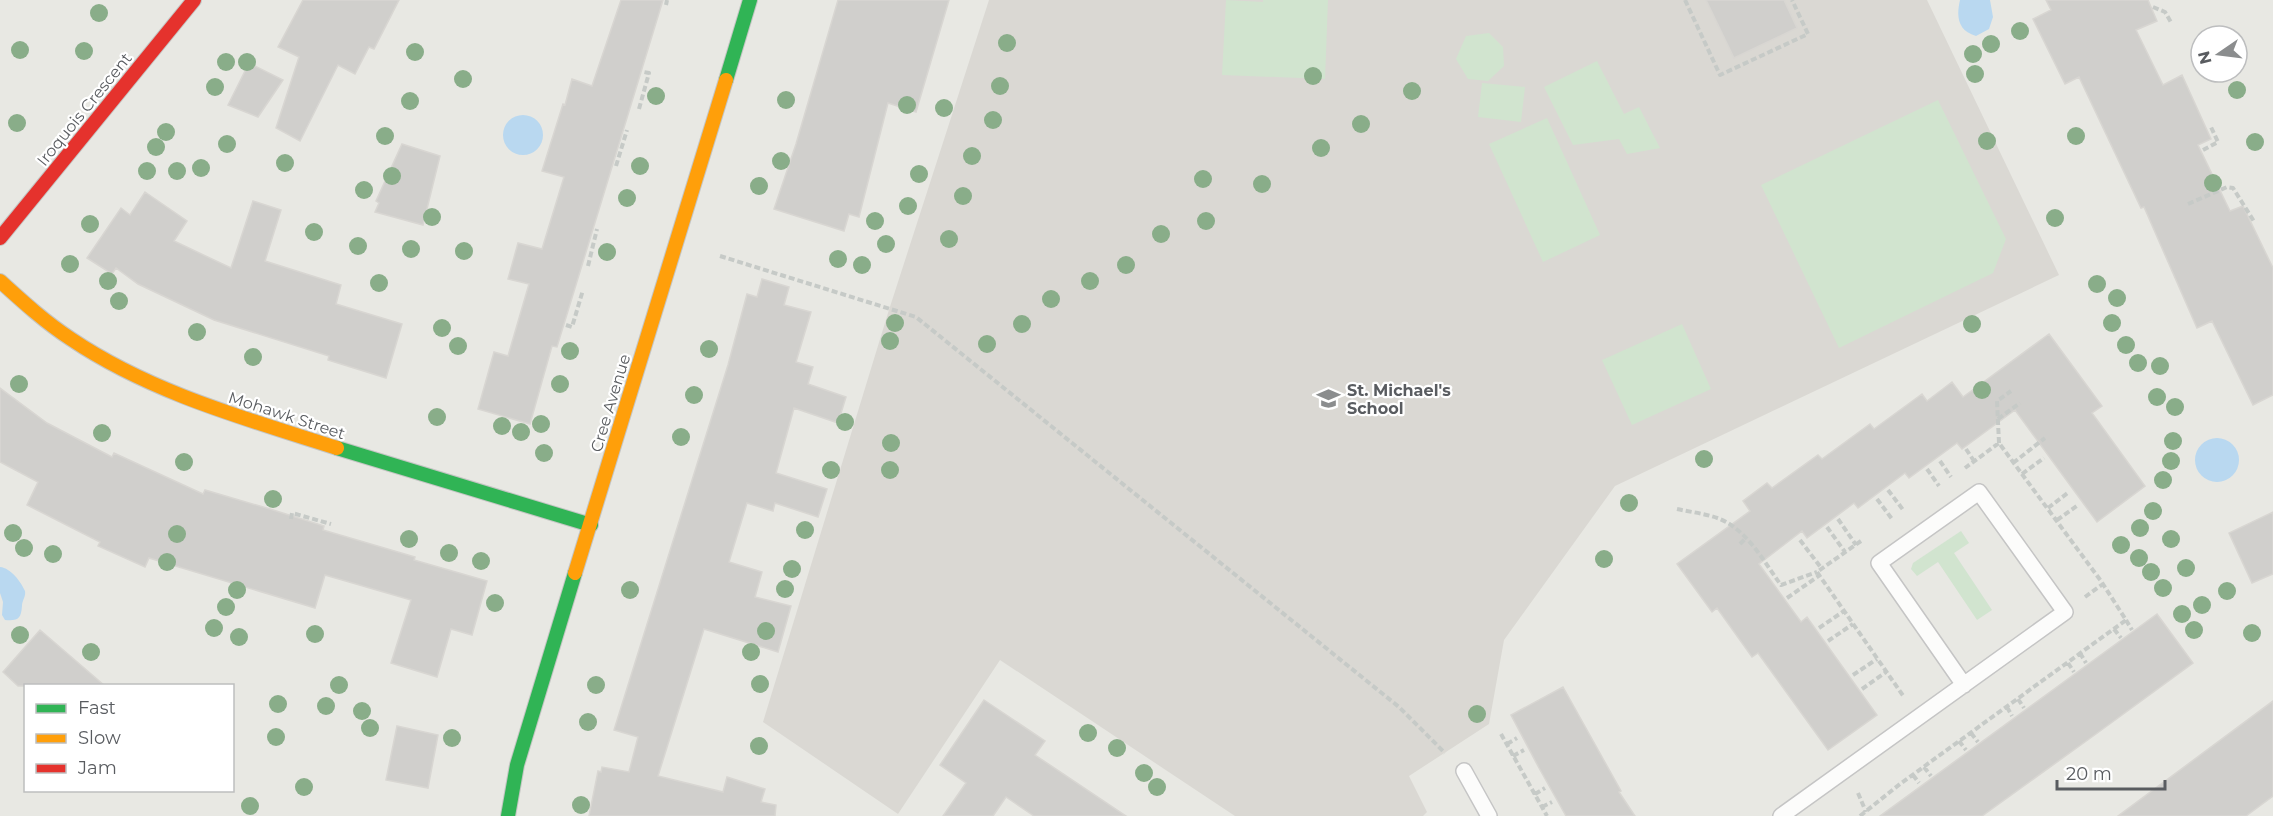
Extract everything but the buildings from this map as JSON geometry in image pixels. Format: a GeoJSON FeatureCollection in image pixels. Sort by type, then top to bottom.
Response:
{"type":"FeatureCollection","features":[{"type":"Feature","properties":{"kind":"street","name":"Iroquois Crescent"},"geometry":{"type":"LineString","coordinates":[[0,238],[194,0]]}},
{"type":"Feature","properties":{"kind":"street","name":"Cree Avenue"},"geometry":{"type":"LineString","coordinates":[[508,816],[518,765],[750,0]]}},
{"type":"Feature","properties":{"kind":"street","name":"Mohawk Street"},"geometry":{"type":"LineString","coordinates":[[0,281],[18,300],[64,337],[147,383],[286,432],[591,525]]}},
{"type":"Feature","properties":{"kind":"lane"},"geometry":{"type":"LineString","coordinates":[[1781,816],[1964,685],[2065,612],[1979,492],[1879,562],[1964,685]]}},
{"type":"Feature","properties":{"kind":"lane"},"geometry":{"type":"LineString","coordinates":[[1464,771],[1489,816]]}},
{"type":"Feature","properties":{"kind":"path"},"geometry":{"type":"LineString","coordinates":[[1685,0],[1720,75],[1808,34],[1792,0]]}},
{"type":"Feature","properties":{"kind":"path"},"geometry":{"type":"LineString","coordinates":[[2153,7],[2164,12],[2172,24]]}},
{"type":"Feature","properties":{"kind":"path"},"geometry":{"type":"LineString","coordinates":[[639,109],[649,73],[644,72]]}},
{"type":"Feature","properties":{"kind":"path"},"geometry":{"type":"LineString","coordinates":[[2203,150],[2218,142],[2210,125]]}},
{"type":"Feature","properties":{"kind":"path"},"geometry":{"type":"LineString","coordinates":[[616,166],[627,130]]}},
{"type":"Feature","properties":{"kind":"path"},"geometry":{"type":"LineString","coordinates":[[2188,204],[2227,187],[2233,188],[2255,223]]}},
{"type":"Feature","properties":{"kind":"path"},"geometry":{"type":"LineString","coordinates":[[588,266],[597,229]]}},
{"type":"Feature","properties":{"kind":"path"},"geometry":{"type":"LineString","coordinates":[[720,256],[916,317],[1399,707],[1464,771]]}},
{"type":"Feature","properties":{"kind":"path"},"geometry":{"type":"LineString","coordinates":[[566,325],[572,327],[583,290]]}},
{"type":"Feature","properties":{"kind":"path"},"geometry":{"type":"LineString","coordinates":[[2011,391],[1997,401],[1999,443],[2109,592],[2132,630]]}},
{"type":"Feature","properties":{"kind":"path"},"geometry":{"type":"LineString","coordinates":[[1998,418],[2020,403]]}},
{"type":"Feature","properties":{"kind":"path"},"geometry":{"type":"LineString","coordinates":[[2013,462],[2045,438]]}},
{"type":"Feature","properties":{"kind":"path"},"geometry":{"type":"LineString","coordinates":[[1930,492],[1999,443]]}},
{"type":"Feature","properties":{"kind":"path"},"geometry":{"type":"LineString","coordinates":[[1966,449],[1974,461]]}},
{"type":"Feature","properties":{"kind":"path"},"geometry":{"type":"LineString","coordinates":[[2022,474],[2044,458]]}},
{"type":"Feature","properties":{"kind":"path"},"geometry":{"type":"LineString","coordinates":[[1940,461],[1951,477]]}},
{"type":"Feature","properties":{"kind":"path"},"geometry":{"type":"LineString","coordinates":[[1927,469],[1939,486]]}},
{"type":"Feature","properties":{"kind":"path"},"geometry":{"type":"LineString","coordinates":[[1888,490],[1904,511]]}},
{"type":"Feature","properties":{"kind":"path"},"geometry":{"type":"LineString","coordinates":[[2048,508],[2069,492]]}},
{"type":"Feature","properties":{"kind":"path"},"geometry":{"type":"LineString","coordinates":[[1877,499],[1892,519]]}},
{"type":"Feature","properties":{"kind":"path"},"geometry":{"type":"LineString","coordinates":[[1883,525],[1912,505]]}},
{"type":"Feature","properties":{"kind":"path"},"geometry":{"type":"LineString","coordinates":[[2056,520],[2078,505]]}},
{"type":"Feature","properties":{"kind":"path"},"geometry":{"type":"LineString","coordinates":[[1677,509],[1718,518],[1731,525],[1746,538],[1781,585],[1818,573]]}},
{"type":"Feature","properties":{"kind":"path"},"geometry":{"type":"LineString","coordinates":[[291,519],[292,513],[331,524]]}},
{"type":"Feature","properties":{"kind":"path"},"geometry":{"type":"LineString","coordinates":[[1838,519],[1856,544]]}},
{"type":"Feature","properties":{"kind":"path"},"geometry":{"type":"LineString","coordinates":[[1827,527],[1845,552]]}},
{"type":"Feature","properties":{"kind":"path"},"geometry":{"type":"LineString","coordinates":[[1740,543],[1746,538]]}},
{"type":"Feature","properties":{"kind":"path"},"geometry":{"type":"LineString","coordinates":[[1787,598],[1822,568],[1865,538]]}},
{"type":"Feature","properties":{"kind":"path"},"geometry":{"type":"LineString","coordinates":[[1800,540],[1822,568]]}},
{"type":"Feature","properties":{"kind":"path"},"geometry":{"type":"LineString","coordinates":[[1748,555],[1755,550]]}},
{"type":"Feature","properties":{"kind":"path"},"geometry":{"type":"LineString","coordinates":[[1818,573],[1918,718]]}},
{"type":"Feature","properties":{"kind":"path"},"geometry":{"type":"LineString","coordinates":[[1819,628],[1844,611]]}},
{"type":"Feature","properties":{"kind":"path"},"geometry":{"type":"LineString","coordinates":[[1863,815],[1924,766],[2126,620]]}},
{"type":"Feature","properties":{"kind":"path"},"geometry":{"type":"LineString","coordinates":[[1828,641],[1853,624]]}},
{"type":"Feature","properties":{"kind":"path"},"geometry":{"type":"LineString","coordinates":[[2114,628],[2121,638]]}},
{"type":"Feature","properties":{"kind":"path"},"geometry":{"type":"LineString","coordinates":[[2080,653],[2086,663]]}},
{"type":"Feature","properties":{"kind":"path"},"geometry":{"type":"LineString","coordinates":[[1853,675],[1877,658]]}},
{"type":"Feature","properties":{"kind":"path"},"geometry":{"type":"LineString","coordinates":[[2068,663],[2074,672]]}},
{"type":"Feature","properties":{"kind":"path"},"geometry":{"type":"LineString","coordinates":[[1862,689],[1887,672]]}},
{"type":"Feature","properties":{"kind":"path"},"geometry":{"type":"LineString","coordinates":[[2018,699],[2024,708]]}},
{"type":"Feature","properties":{"kind":"path"},"geometry":{"type":"LineString","coordinates":[[2007,707],[2012,716]]}},
{"type":"Feature","properties":{"kind":"path"},"geometry":{"type":"LineString","coordinates":[[1971,732],[1978,742]]}},
{"type":"Feature","properties":{"kind":"path"},"geometry":{"type":"LineString","coordinates":[[1501,734],[1547,816]]}},
{"type":"Feature","properties":{"kind":"path"},"geometry":{"type":"LineString","coordinates":[[1507,744],[1517,738]]}},
{"type":"Feature","properties":{"kind":"path"},"geometry":{"type":"LineString","coordinates":[[1959,741],[1966,750]]}},
{"type":"Feature","properties":{"kind":"path"},"geometry":{"type":"LineString","coordinates":[[1514,756],[1524,750]]}},
{"type":"Feature","properties":{"kind":"path"},"geometry":{"type":"LineString","coordinates":[[1924,766],[1931,776]]}},
{"type":"Feature","properties":{"kind":"path"},"geometry":{"type":"LineString","coordinates":[[1913,775],[1919,783]]}},
{"type":"Feature","properties":{"kind":"path"},"geometry":{"type":"LineString","coordinates":[[1535,794],[1545,788]]}},
{"type":"Feature","properties":{"kind":"path"},"geometry":{"type":"LineString","coordinates":[[1542,807],[1552,802]]}},
{"type":"Feature","properties":{"kind":"shaded area","name":"St. Michael's School"},"geometry":{"type":"Polygon","coordinates":[[[989,0],[1927,0],[2059,275],[1615,486],[1504,640],[1489,724],[1409,776],[1427,812],[1423,816],[1235,816],[1000,660],[898,814],[763,722],[888,313],[989,0]]]}},
{"type":"Feature","properties":{"kind":"green space"},"geometry":{"type":"Polygon","coordinates":[[[1226,0],[1263,2],[1263,0],[1328,0],[1325,79],[1222,75],[1226,0]]]}},
{"type":"Feature","properties":{"kind":"green space"},"geometry":{"type":"Polygon","coordinates":[[[1489,33],[1503,47],[1504,66],[1488,81],[1468,79],[1456,59],[1466,36],[1489,33]]]}},
{"type":"Feature","properties":{"kind":"green space"},"geometry":{"type":"Polygon","coordinates":[[[1597,61],[1624,114],[1639,107],[1660,148],[1627,154],[1619,139],[1573,145],[1544,87],[1597,61]]]}},
{"type":"Feature","properties":{"kind":"green space"},"geometry":{"type":"Polygon","coordinates":[[[1482,83],[1525,87],[1521,122],[1478,117],[1482,83]]]}},
{"type":"Feature","properties":{"kind":"green space"},"geometry":{"type":"Polygon","coordinates":[[[1938,100],[2006,239],[1993,273],[1839,348],[1761,185],[1938,100]]]}},
{"type":"Feature","properties":{"kind":"green space"},"geometry":{"type":"Polygon","coordinates":[[[1547,118],[1600,235],[1543,262],[1489,144],[1547,118]]]}},
{"type":"Feature","properties":{"kind":"green space"},"geometry":{"type":"Polygon","coordinates":[[[1682,324],[1711,389],[1632,425],[1602,360],[1682,324]]]}},
{"type":"Feature","properties":{"kind":"green space"},"geometry":{"type":"Polygon","coordinates":[[[1961,531],[1969,543],[1954,553],[1992,610],[1977,620],[1938,562],[1917,576],[1911,569],[1913,563],[1961,531]]]}},
{"type":"Feature","properties":{"kind":"water"},"geometry":{"type":"Polygon","coordinates":[[[1960,0],[1990,0],[1993,17],[1989,29],[1976,36],[1965,31],[1958,12],[1960,0]]]}},
{"type":"Feature","properties":{"kind":"water"},"geometry":{"type":"Polygon","coordinates":[[[523,115],[537,121],[543,135],[537,149],[523,155],[509,149],[503,135],[509,121],[523,115]]]}},
{"type":"Feature","properties":{"kind":"water"},"geometry":{"type":"Polygon","coordinates":[[[2217,438],[2232,445],[2239,460],[2232,475],[2217,482],[2202,475],[2195,460],[2202,445],[2217,438]]]}},
{"type":"Feature","properties":{"kind":"water"},"geometry":{"type":"Polygon","coordinates":[[[0,567],[12,573],[25,591],[21,614],[13,620],[5,620],[2,615],[0,567]]]}},
{"type":"Feature","properties":{"kind":"traffic: fast"},"geometry":{"type":"LineString","coordinates":[[726,80],[750,0]]}},
{"type":"Feature","properties":{"kind":"traffic: fast"},"geometry":{"type":"LineString","coordinates":[[337,448],[591,525]]}},
{"type":"Feature","properties":{"kind":"traffic: fast"},"geometry":{"type":"LineString","coordinates":[[508,816],[517,765],[575,573]]}},
{"type":"Feature","properties":{"kind":"traffic: slow"},"geometry":{"type":"LineString","coordinates":[[575,573],[726,80]]}},
{"type":"Feature","properties":{"kind":"traffic: slow"},"geometry":{"type":"LineString","coordinates":[[0,281],[34,312],[61,332],[134,375],[200,403],[337,448]]}},
{"type":"Feature","properties":{"kind":"traffic: jam"},"geometry":{"type":"LineString","coordinates":[[0,238],[194,0]]}},
{"type":"Feature","properties":{"kind":"place","name":"St. Michael's School"},"geometry":{"type":"Point","coordinates":[1329,399]}}]}
